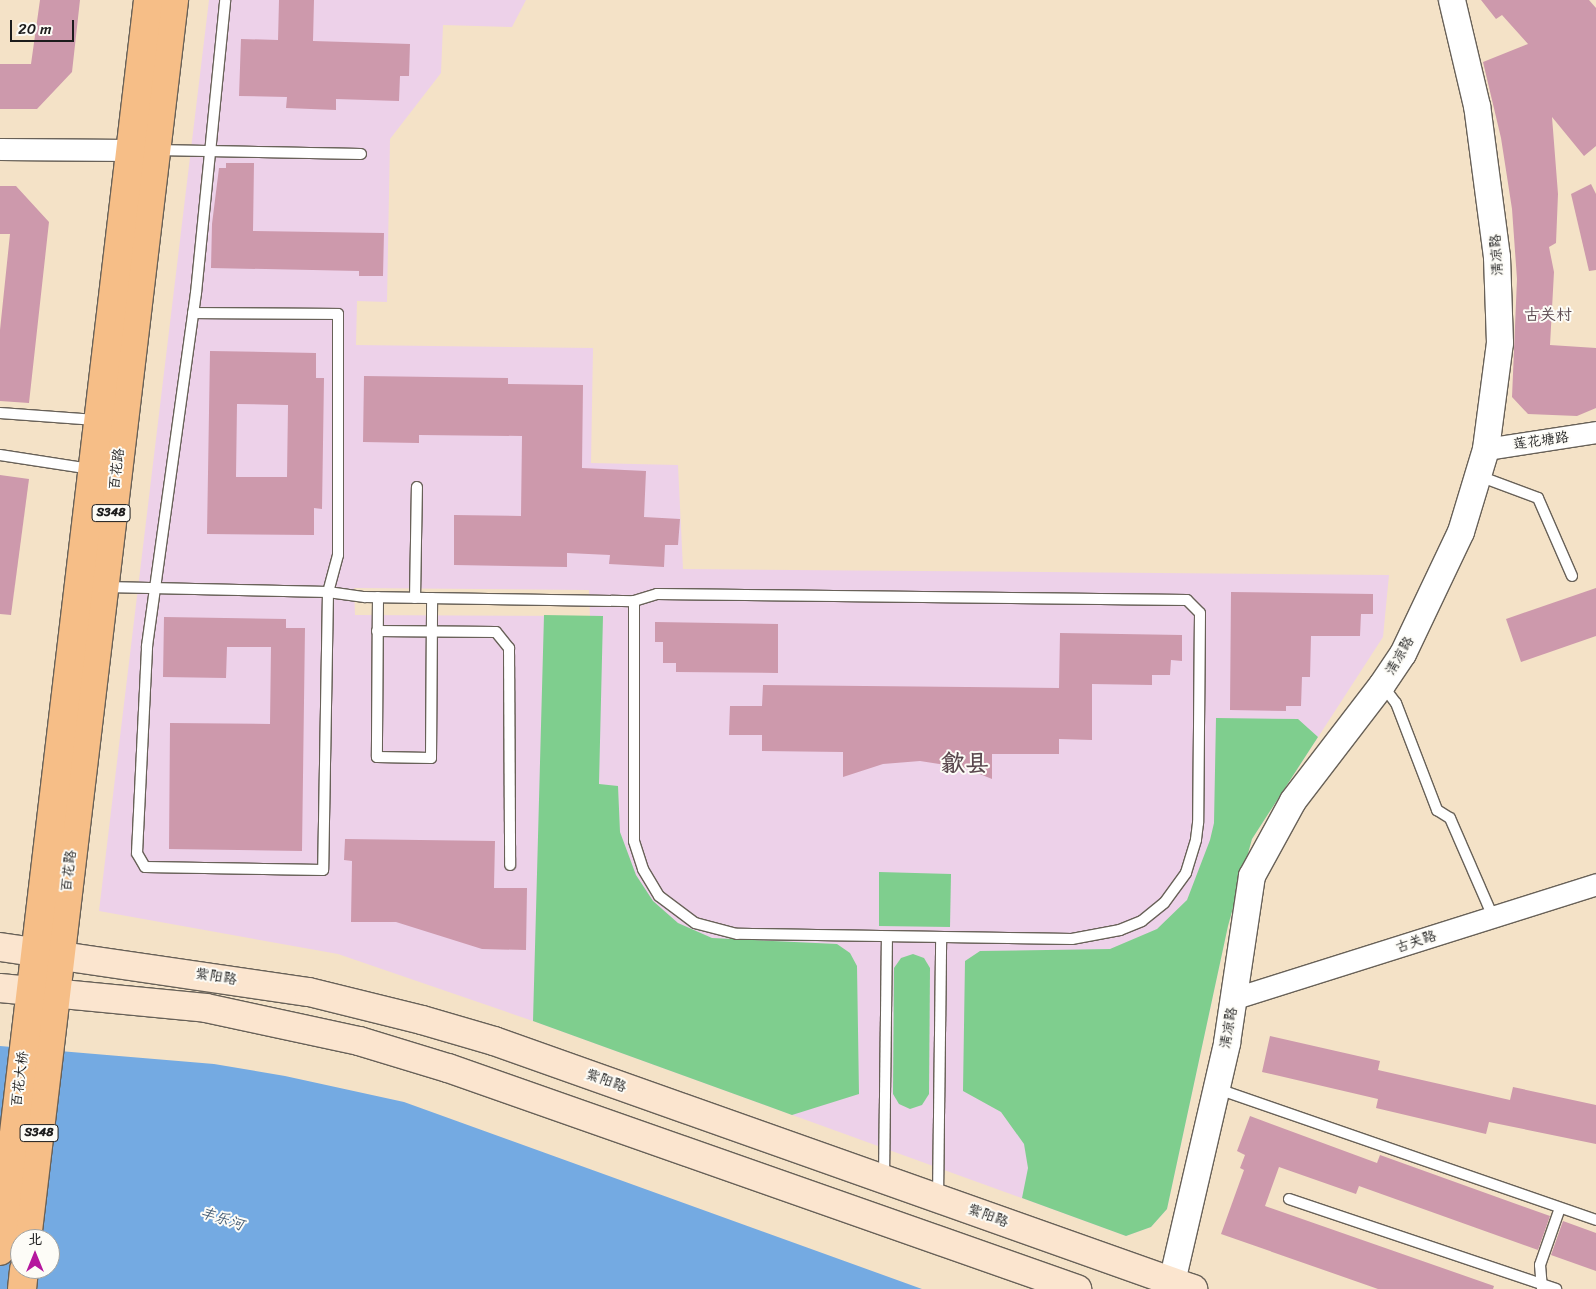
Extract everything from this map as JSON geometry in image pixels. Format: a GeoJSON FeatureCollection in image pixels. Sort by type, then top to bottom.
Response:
{"type":"FeatureCollection","features":[{"type":"Feature","properties":{"kind":"main road","name":"百花路"},"geometry":{"type":"LineString","coordinates":[[47,953],[102,586],[143,150],[148,0]]}},
{"type":"Feature","properties":{"kind":"main road","name":"百花路"},"geometry":{"type":"LineString","coordinates":[[39,1026],[97,420],[143,150],[174,0]]}},
{"type":"Feature","properties":{"kind":"main road","name":"紫阳路"},"geometry":{"type":"LineString","coordinates":[[0,947],[309,992],[413,1017],[494,1041],[1182,1285]]}},
{"type":"Feature","properties":{"kind":"main road"},"geometry":{"type":"LineString","coordinates":[[0,988],[146,1000],[232,1012],[405,1054],[1077,1289]]}},
{"type":"Feature","properties":{"kind":"main road","name":"百花大桥"},"geometry":{"type":"LineString","coordinates":[[28,1229],[39,1026]]}},
{"type":"Feature","properties":{"kind":"main road","name":"百花大桥"},"geometry":{"type":"LineString","coordinates":[[0,1251],[39,1026]]}},
{"type":"Feature","properties":{"kind":"street","name":"清凉路"},"geometry":{"type":"LineString","coordinates":[[1182,1285],[1235,998],[1252,876],[1303,787],[1382,686],[1403,654],[1444,572],[1479,476],[1486,449],[1500,343],[1497,257],[1479,115],[1452,0]]}},
{"type":"Feature","properties":{"kind":"street"},"geometry":{"type":"LineString","coordinates":[[0,149],[143,150]]}},
{"type":"Feature","properties":{"kind":"street","name":"莲花塘路"},"geometry":{"type":"LineString","coordinates":[[1486,449],[1596,432]]}},
{"type":"Feature","properties":{"kind":"street","name":"古关路"},"geometry":{"type":"LineString","coordinates":[[1235,998],[1596,884]]}},
{"type":"Feature","properties":{"kind":"lane"},"geometry":{"type":"LineString","coordinates":[[193,313],[338,314],[338,555],[328,592],[323,870],[145,867],[138,853],[147,646],[193,313],[224,0]]}},
{"type":"Feature","properties":{"kind":"lane"},"geometry":{"type":"LineString","coordinates":[[143,150],[361,154]]}},
{"type":"Feature","properties":{"kind":"lane"},"geometry":{"type":"LineString","coordinates":[[0,412],[97,420]]}},
{"type":"Feature","properties":{"kind":"lane"},"geometry":{"type":"LineString","coordinates":[[0,455],[91,469]]}},
{"type":"Feature","properties":{"kind":"lane"},"geometry":{"type":"LineString","coordinates":[[1479,476],[1538,498],[1572,576]]}},
{"type":"Feature","properties":{"kind":"lane"},"geometry":{"type":"LineString","coordinates":[[415,598],[417,487]]}},
{"type":"Feature","properties":{"kind":"lane"},"geometry":{"type":"LineString","coordinates":[[102,586],[328,592],[378,597],[634,601],[657,594],[1187,600],[1200,613],[1196,840],[1186,873],[1177,888],[1142,921],[1107,933],[1072,939],[722,933],[682,916],[659,896],[643,869],[631,826],[634,601]]}},
{"type":"Feature","properties":{"kind":"lane"},"geometry":{"type":"LineString","coordinates":[[378,597],[375,748],[377,757],[386,758],[431,758],[432,598]]}},
{"type":"Feature","properties":{"kind":"lane"},"geometry":{"type":"LineString","coordinates":[[378,631],[496,632],[509,648],[510,865]]}},
{"type":"Feature","properties":{"kind":"lane"},"geometry":{"type":"LineString","coordinates":[[1382,686],[1396,703],[1437,810],[1450,818],[1493,917]]}},
{"type":"Feature","properties":{"kind":"lane"},"geometry":{"type":"LineString","coordinates":[[884,1179],[887,937]]}},
{"type":"Feature","properties":{"kind":"lane"},"geometry":{"type":"LineString","coordinates":[[938,1199],[941,937]]}},
{"type":"Feature","properties":{"kind":"lane"},"geometry":{"type":"LineString","coordinates":[[1218,1089],[1596,1220]]}},
{"type":"Feature","properties":{"kind":"lane"},"geometry":{"type":"LineString","coordinates":[[1289,1199],[1541,1287],[1556,1289]]}},
{"type":"Feature","properties":{"kind":"lane"},"geometry":{"type":"LineString","coordinates":[[1541,1287],[1540,1265],[1560,1208]]}},
{"type":"Feature","properties":{"kind":"shaded area"},"geometry":{"type":"Polygon","coordinates":[[[209,0],[526,0],[512,27],[443,25],[441,73],[390,139],[387,302],[357,301],[356,345],[593,348],[591,463],[678,465],[683,569],[1389,575],[1383,637],[1252,839],[1228,926],[1167,1209],[1151,1227],[1126,1236],[533,1021],[338,954],[99,911],[209,0]],[[354,588],[355,615],[590,616],[589,590],[354,588]]]}},
{"type":"Feature","properties":{"kind":"green space"},"geometry":{"type":"Polygon","coordinates":[[[544,615],[603,616],[599,784],[618,786],[620,832],[636,875],[653,901],[678,923],[712,938],[837,944],[850,953],[857,966],[859,1094],[792,1115],[533,1021],[544,615]]]}},
{"type":"Feature","properties":{"kind":"green space"},"geometry":{"type":"Polygon","coordinates":[[[1216,718],[1298,719],[1318,737],[1252,839],[1228,926],[1167,1209],[1151,1227],[1126,1236],[1022,1198],[1028,1168],[1024,1144],[1001,1112],[963,1091],[965,961],[980,951],[1110,949],[1157,929],[1187,900],[1210,840],[1214,823],[1216,718]]]}},
{"type":"Feature","properties":{"kind":"green space"},"geometry":{"type":"Polygon","coordinates":[[[879,872],[951,874],[950,927],[879,926],[879,872]]]}},
{"type":"Feature","properties":{"kind":"green space"},"geometry":{"type":"Polygon","coordinates":[[[913,954],[924,958],[930,968],[929,1094],[922,1105],[910,1109],[899,1104],[893,1094],[894,968],[901,958],[913,954]]]}},
{"type":"Feature","properties":{"kind":"water","name":"丰乐河"},"geometry":{"type":"Polygon","coordinates":[[[0,1046],[214,1064],[285,1076],[404,1102],[922,1289],[0,1289],[0,1046]]]}},
{"type":"Feature","properties":{"kind":"building"},"geometry":{"type":"Polygon","coordinates":[[[40,0],[80,0],[72,72],[37,109],[0,109],[0,64],[31,64],[40,0]]]}},
{"type":"Feature","properties":{"kind":"building"},"geometry":{"type":"Polygon","coordinates":[[[279,0],[314,0],[313,41],[410,44],[409,76],[400,76],[399,101],[336,99],[336,110],[286,108],[287,97],[239,96],[241,39],[278,40],[279,0]]]}},
{"type":"Feature","properties":{"kind":"building"},"geometry":{"type":"Polygon","coordinates":[[[1481,0],[1589,0],[1596,8],[1596,146],[1584,156],[1552,117],[1558,194],[1556,243],[1549,247],[1554,272],[1550,345],[1596,348],[1596,408],[1577,416],[1528,414],[1512,397],[1517,279],[1512,209],[1501,138],[1483,62],[1528,44],[1502,15],[1496,19],[1481,0]]]}},
{"type":"Feature","properties":{"kind":"building"},"geometry":{"type":"Polygon","coordinates":[[[226,163],[254,163],[253,231],[384,233],[383,276],[359,276],[359,271],[211,268],[212,224],[219,168],[226,168],[226,163]]]}},
{"type":"Feature","properties":{"kind":"building"},"geometry":{"type":"Polygon","coordinates":[[[1591,184],[1596,194],[1596,270],[1589,271],[1571,194],[1591,184]]]}},
{"type":"Feature","properties":{"kind":"building"},"geometry":{"type":"Polygon","coordinates":[[[0,186],[16,186],[49,222],[29,403],[0,401],[0,330],[10,234],[0,234],[0,186]]]}},
{"type":"Feature","properties":{"kind":"building"},"geometry":{"type":"Polygon","coordinates":[[[210,351],[316,353],[316,378],[324,378],[322,509],[314,508],[314,535],[207,534],[210,351]],[[237,404],[236,477],[287,477],[288,405],[237,404]]]}},
{"type":"Feature","properties":{"kind":"building"},"geometry":{"type":"Polygon","coordinates":[[[364,376],[508,378],[508,384],[583,385],[582,468],[646,471],[644,517],[680,519],[678,545],[665,545],[664,567],[609,564],[610,555],[567,553],[567,567],[454,565],[454,515],[521,516],[522,436],[419,435],[419,443],[363,442],[364,376]]]}},
{"type":"Feature","properties":{"kind":"building"},"geometry":{"type":"Polygon","coordinates":[[[0,475],[29,479],[11,615],[0,614],[0,475]]]}},
{"type":"Feature","properties":{"kind":"building"},"geometry":{"type":"Polygon","coordinates":[[[1596,588],[1596,636],[1521,662],[1506,619],[1596,588]]]}},
{"type":"Feature","properties":{"kind":"building"},"geometry":{"type":"Polygon","coordinates":[[[1231,592],[1373,594],[1373,614],[1361,614],[1360,636],[1311,636],[1310,677],[1302,677],[1301,706],[1286,706],[1286,711],[1230,710],[1231,592]]]}},
{"type":"Feature","properties":{"kind":"building"},"geometry":{"type":"Polygon","coordinates":[[[164,617],[286,619],[286,628],[305,628],[302,851],[169,849],[170,723],[270,724],[271,647],[227,647],[226,678],[163,677],[164,617]]]}},
{"type":"Feature","properties":{"kind":"building"},"geometry":{"type":"Polygon","coordinates":[[[655,622],[778,624],[778,673],[676,672],[676,663],[663,663],[663,642],[655,642],[655,622]]]}},
{"type":"Feature","properties":{"kind":"building"},"geometry":{"type":"Polygon","coordinates":[[[1060,633],[1182,635],[1182,661],[1171,660],[1170,675],[1152,675],[1152,685],[1092,684],[1092,740],[1059,739],[1059,754],[992,754],[992,779],[965,768],[920,761],[883,764],[843,777],[843,752],[762,751],[762,735],[729,735],[730,706],[762,706],[763,685],[1059,688],[1060,633]]]}},
{"type":"Feature","properties":{"kind":"building"},"geometry":{"type":"Polygon","coordinates":[[[345,839],[495,841],[494,888],[527,888],[526,950],[482,949],[396,922],[351,922],[352,861],[344,860],[345,839]]]}},
{"type":"Feature","properties":{"kind":"building"},"geometry":{"type":"Polygon","coordinates":[[[1270,1036],[1380,1061],[1378,1070],[1510,1100],[1513,1087],[1596,1105],[1596,1144],[1489,1122],[1486,1134],[1376,1108],[1378,1099],[1262,1072],[1270,1036]]]}},
{"type":"Feature","properties":{"kind":"building"},"geometry":{"type":"Polygon","coordinates":[[[1250,1116],[1377,1163],[1380,1155],[1550,1216],[1538,1250],[1359,1186],[1356,1194],[1279,1167],[1265,1206],[1494,1286],[1493,1289],[1378,1289],[1221,1234],[1244,1170],[1240,1168],[1245,1155],[1237,1151],[1250,1116]]]}},
{"type":"Feature","properties":{"kind":"building"},"geometry":{"type":"Polygon","coordinates":[[[1563,1221],[1596,1233],[1596,1271],[1551,1255],[1563,1221]]]}},
{"type":"Feature","properties":{"kind":"district","name":"古关村"},"geometry":{"type":"Point","coordinates":[1548,315]}},
{"type":"Feature","properties":{"kind":"district","name":"歙县"},"geometry":{"type":"Point","coordinates":[965,764]}}]}
